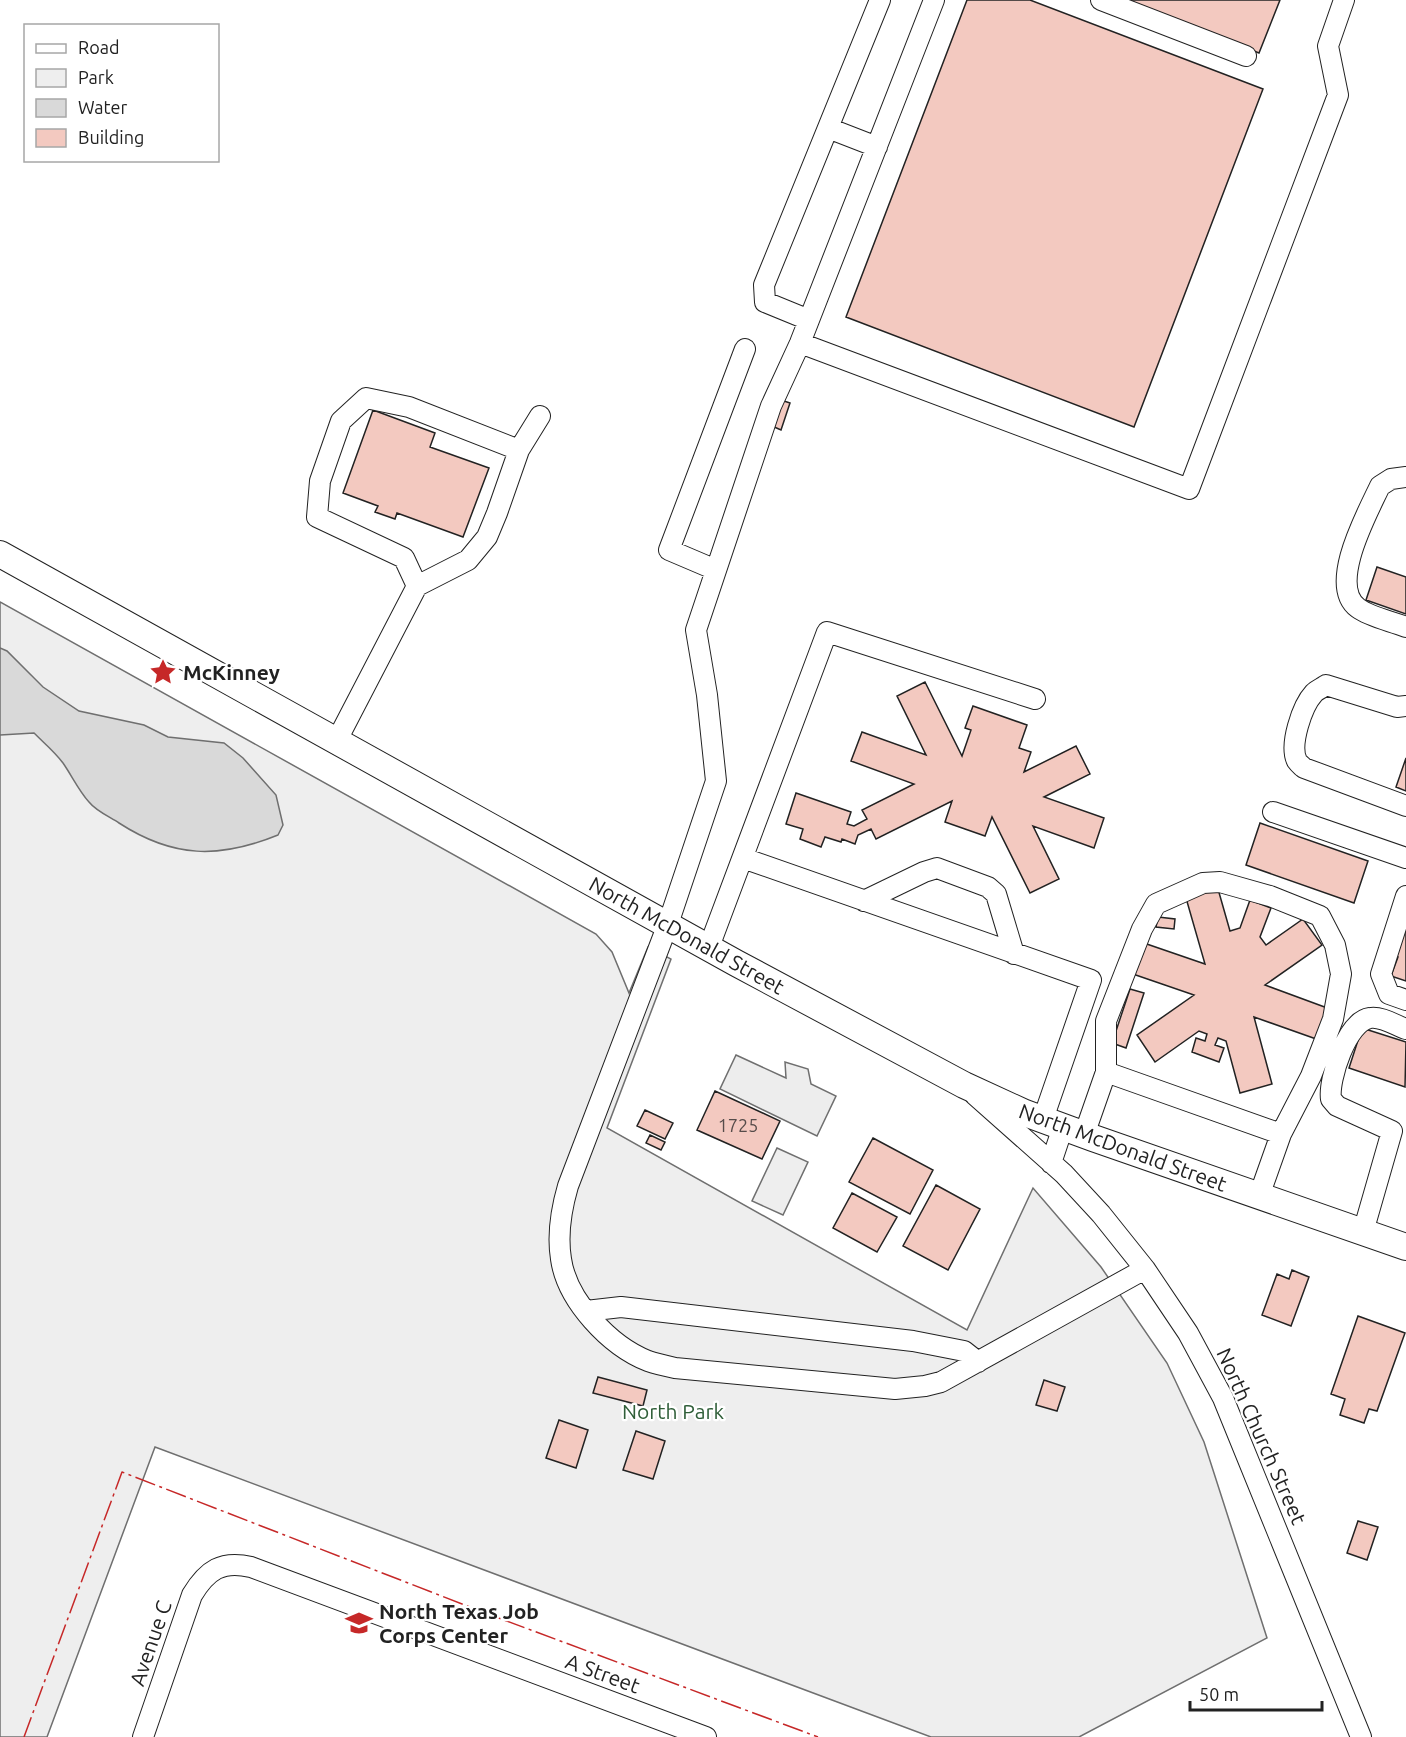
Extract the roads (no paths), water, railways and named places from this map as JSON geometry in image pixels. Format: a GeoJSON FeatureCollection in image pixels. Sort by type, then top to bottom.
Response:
{"type":"FeatureCollection","features":[{"type":"Feature","properties":{"kind":"main road","name":"North McDonald Street"},"geometry":{"type":"LineString","coordinates":[[0,554],[709,947],[964,1085],[1063,1127],[1406,1247]]}},
{"type":"Feature","properties":{"kind":"street"},"geometry":{"type":"LineString","coordinates":[[809,320],[765,302],[764,285],[880,0]]}},
{"type":"Feature","properties":{"kind":"street"},"geometry":{"type":"LineString","coordinates":[[934,0],[800,343],[771,406],[696,630],[707,695],[716,781],[668,924],[583,1143],[562,1209],[559,1229],[561,1261],[569,1284],[586,1311],[599,1326],[622,1346],[649,1361],[675,1368],[895,1389],[941,1382],[1145,1269]]}},
{"type":"Feature","properties":{"kind":"street"},"geometry":{"type":"LineString","coordinates":[[1101,0],[1246,56]]}},
{"type":"Feature","properties":{"kind":"street"},"geometry":{"type":"LineString","coordinates":[[800,343],[1189,489],[1338,95],[1328,46],[1344,0]]}},
{"type":"Feature","properties":{"kind":"street"},"geometry":{"type":"LineString","coordinates":[[828,128],[877,147]]}},
{"type":"Feature","properties":{"kind":"street"},"geometry":{"type":"LineString","coordinates":[[716,570],[669,550],[745,349]]}},
{"type":"Feature","properties":{"kind":"street"},"geometry":{"type":"LineString","coordinates":[[417,586],[404,558],[317,517],[320,481],[341,421],[366,398],[409,407],[519,450]]}},
{"type":"Feature","properties":{"kind":"street"},"geometry":{"type":"LineString","coordinates":[[337,740],[417,586],[468,560],[487,537],[519,450],[540,416]]}},
{"type":"Feature","properties":{"kind":"street"},"geometry":{"type":"LineString","coordinates":[[1406,477],[1391,479],[1380,486],[1349,558],[1346,590],[1352,603],[1359,609],[1406,627]]}},
{"type":"Feature","properties":{"kind":"street"},"geometry":{"type":"LineString","coordinates":[[709,947],[827,632],[1035,699]]}},
{"type":"Feature","properties":{"kind":"street"},"geometry":{"type":"LineString","coordinates":[[1406,706],[1397,707],[1326,685],[1314,693],[1305,708],[1296,730],[1295,749],[1298,761],[1304,768],[1406,806]]}},
{"type":"Feature","properties":{"kind":"street"},"geometry":{"type":"LineString","coordinates":[[1274,812],[1406,858]]}},
{"type":"Feature","properties":{"kind":"street"},"geometry":{"type":"LineString","coordinates":[[743,858],[1091,980],[1063,1127],[1051,1163]]}},
{"type":"Feature","properties":{"kind":"street"},"geometry":{"type":"LineString","coordinates":[[864,901],[937,868],[988,887],[996,894],[1014,954]]}},
{"type":"Feature","properties":{"kind":"street"},"geometry":{"type":"LineString","coordinates":[[1063,1127],[1106,1072],[1106,1021],[1142,929],[1156,904],[1203,883],[1220,882],[1270,896],[1320,916],[1335,945],[1341,974],[1333,1019],[1311,1076],[1281,1134],[1259,1196]]}},
{"type":"Feature","properties":{"kind":"street"},"geometry":{"type":"LineString","coordinates":[[1406,897],[1381,974],[1389,994],[1406,1000]]}},
{"type":"Feature","properties":{"kind":"street"},"geometry":{"type":"LineString","coordinates":[[1363,1232],[1399,1127],[1337,1106],[1331,1099],[1332,1078],[1355,1027],[1363,1020],[1376,1018],[1406,1029]]}},
{"type":"Feature","properties":{"kind":"street"},"geometry":{"type":"LineString","coordinates":[[1106,1072],[1281,1134]]}},
{"type":"Feature","properties":{"kind":"street","name":"North Church Street"},"geometry":{"type":"LineString","coordinates":[[964,1085],[1051,1163],[1101,1214],[1145,1269],[1188,1333],[1223,1398],[1361,1737]]}},
{"type":"Feature","properties":{"kind":"street"},"geometry":{"type":"LineString","coordinates":[[586,1311],[621,1307],[914,1341],[964,1351],[978,1362]]}},
{"type":"Feature","properties":{"kind":"street","name":"A Street"},"geometry":{"type":"LineString","coordinates":[[213,1570],[231,1564],[251,1568],[706,1737]]}},
{"type":"Feature","properties":{"kind":"street","name":"Avenue C"},"geometry":{"type":"LineString","coordinates":[[146,1736],[192,1594],[203,1578],[213,1570]]}},
{"type":"Feature","properties":{"kind":"water"},"geometry":{"type":"Polygon","coordinates":[[[0,648],[7,651],[43,687],[79,711],[144,725],[168,737],[224,743],[243,758],[276,795],[283,825],[278,835],[256,843],[216,851],[177,849],[139,835],[99,811],[85,798],[60,759],[34,733],[0,735],[0,648]]]}},
{"type":"Feature","properties":{"kind":"place","name":"McKinney"},"geometry":{"type":"Point","coordinates":[163,672]}},
{"type":"Feature","properties":{"kind":"place","name":"North Texas Job Corps Center"},"geometry":{"type":"Point","coordinates":[359,1623]}},
{"type":"Feature","properties":{"kind":"park label","name":"North Park"},"geometry":{"type":"Point","coordinates":[673,1411]}}]}
